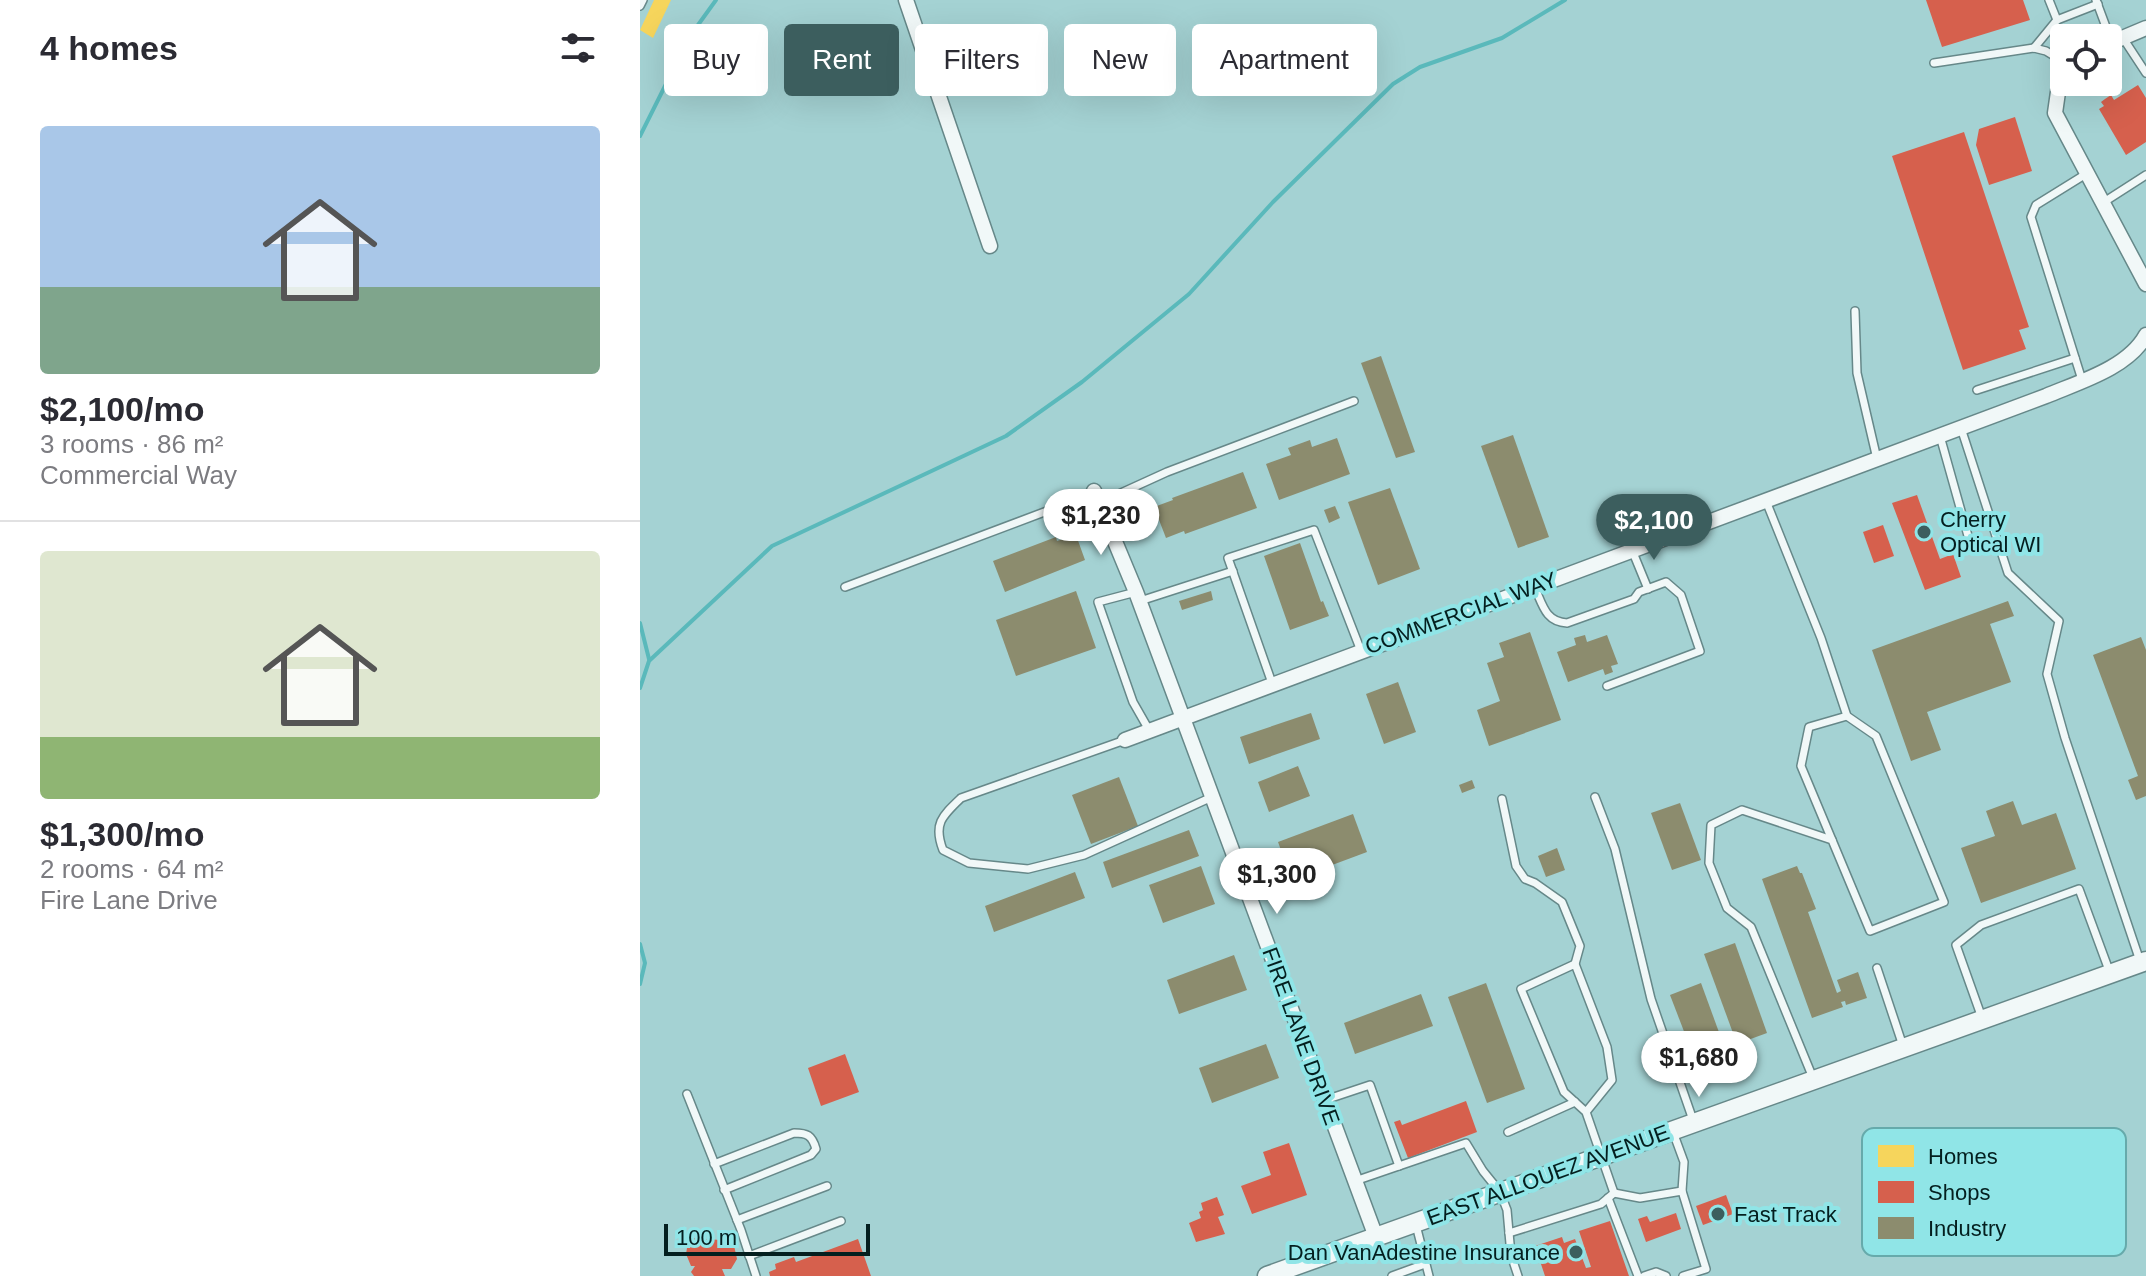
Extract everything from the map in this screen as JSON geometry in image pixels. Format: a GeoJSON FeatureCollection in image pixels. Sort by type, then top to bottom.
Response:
{"type":"FeatureCollection","features":[{"type":"Feature","properties":{"kind":"street"},"geometry":{"type":"LineString","coordinates":[[906,0],[990,246]]}},
{"type":"Feature","properties":{"kind":"street"},"geometry":{"type":"LineString","coordinates":[[2122,38],[2146,28]]}},
{"type":"Feature","properties":{"kind":"street"},"geometry":{"type":"LineString","coordinates":[[2057,96],[2055,113],[2146,284]]}},
{"type":"Feature","properties":{"kind":"street","name":"COMMERCIAL WAY"},"geometry":{"type":"LineString","coordinates":[[1125,740],[1961,428],[2104,371],[2144,344]]}},
{"type":"Feature","properties":{"kind":"street","name":"FIRE LANE DRIVE"},"geometry":{"type":"LineString","coordinates":[[1096,497],[1140,600],[1376,1237]]}},
{"type":"Feature","properties":{"kind":"street","name":"EAST ALLOUEZ AVENUE"},"geometry":{"type":"LineString","coordinates":[[1273,1275],[2143,962]]}},
{"type":"Feature","properties":{"kind":"lane"},"geometry":{"type":"LineString","coordinates":[[640,6],[643,0]]}},
{"type":"Feature","properties":{"kind":"lane"},"geometry":{"type":"LineString","coordinates":[[2049,0],[2057,20]]}},
{"type":"Feature","properties":{"kind":"lane"},"geometry":{"type":"LineString","coordinates":[[2034,48],[2057,20],[2097,2],[2107,24]]}},
{"type":"Feature","properties":{"kind":"lane"},"geometry":{"type":"LineString","coordinates":[[1934,63],[2034,48],[2050,53]]}},
{"type":"Feature","properties":{"kind":"lane"},"geometry":{"type":"LineString","coordinates":[[2122,49],[2146,73]]}},
{"type":"Feature","properties":{"kind":"lane"},"geometry":{"type":"LineString","coordinates":[[2082,380],[2031,217],[2036,205],[2086,174]]}},
{"type":"Feature","properties":{"kind":"lane"},"geometry":{"type":"LineString","coordinates":[[2102,204],[2146,175]]}},
{"type":"Feature","properties":{"kind":"lane"},"geometry":{"type":"LineString","coordinates":[[1855,311],[1857,373],[1877,459]]}},
{"type":"Feature","properties":{"kind":"lane"},"geometry":{"type":"LineString","coordinates":[[1977,390],[2075,358]]}},
{"type":"Feature","properties":{"kind":"lane"},"geometry":{"type":"LineString","coordinates":[[845,587],[1047,511],[1167,472],[1354,401]]}},
{"type":"Feature","properties":{"kind":"lane"},"geometry":{"type":"LineString","coordinates":[[1961,428],[2008,573],[2059,621],[2047,674],[2065,738],[2143,962]]}},
{"type":"Feature","properties":{"kind":"lane"},"geometry":{"type":"LineString","coordinates":[[1940,436],[1970,543]]}},
{"type":"Feature","properties":{"kind":"lane"},"geometry":{"type":"LineString","coordinates":[[1766,500],[1821,638],[1847,716],[1876,736],[1944,902],[1870,931],[1801,766],[1809,727],[1847,716]]}},
{"type":"Feature","properties":{"kind":"lane"},"geometry":{"type":"LineString","coordinates":[[1272,683],[1228,558],[1314,530],[1361,651]]}},
{"type":"Feature","properties":{"kind":"lane"},"geometry":{"type":"LineString","coordinates":[[1632,550],[1648,589]]}},
{"type":"Feature","properties":{"kind":"lane"},"geometry":{"type":"LineString","coordinates":[[1149,730],[1133,702],[1098,602],[1140,600],[1233,571]]}},
{"type":"Feature","properties":{"kind":"lane"},"geometry":{"type":"LineString","coordinates":[[1535,586],[1548,618],[1557,623],[1567,623],[1634,599],[1639,592],[1666,582],[1681,595],[1700,651],[1607,686]]}},
{"type":"Feature","properties":{"kind":"lane"},"geometry":{"type":"LineString","coordinates":[[1125,740],[961,798],[943,815],[937,835],[943,850],[969,863],[1028,869],[1084,855],[1213,797]]}},
{"type":"Feature","properties":{"kind":"lane"},"geometry":{"type":"LineString","coordinates":[[1595,797],[1615,849],[1651,999],[1694,1123]]}},
{"type":"Feature","properties":{"kind":"lane"},"geometry":{"type":"LineString","coordinates":[[1502,799],[1516,866],[1525,879],[1562,902],[1580,946],[1575,964],[1607,1047],[1612,1080],[1586,1112]]}},
{"type":"Feature","properties":{"kind":"lane"},"geometry":{"type":"LineString","coordinates":[[1814,1080],[1751,927],[1727,908],[1709,863],[1711,825],[1742,810],[1832,840]]}},
{"type":"Feature","properties":{"kind":"lane"},"geometry":{"type":"LineString","coordinates":[[1983,1020],[1956,945],[1981,925],[2079,889],[2111,974]]}},
{"type":"Feature","properties":{"kind":"lane"},"geometry":{"type":"LineString","coordinates":[[1575,964],[1521,989],[1564,1092],[1586,1112],[1638,1276]]}},
{"type":"Feature","properties":{"kind":"lane"},"geometry":{"type":"LineString","coordinates":[[1877,968],[1904,1048]]}},
{"type":"Feature","properties":{"kind":"lane"},"geometry":{"type":"LineString","coordinates":[[1325,1100],[1370,1085],[1399,1166]]}},
{"type":"Feature","properties":{"kind":"lane"},"geometry":{"type":"LineString","coordinates":[[687,1094],[756,1276]]}},
{"type":"Feature","properties":{"kind":"lane"},"geometry":{"type":"LineString","coordinates":[[1508,1132],[1575,1102]]}},
{"type":"Feature","properties":{"kind":"lane"},"geometry":{"type":"LineString","coordinates":[[1673,1131],[1684,1162],[1682,1191],[1706,1269],[1683,1276]]}},
{"type":"Feature","properties":{"kind":"lane"},"geometry":{"type":"LineString","coordinates":[[714,1164],[794,1133],[806,1133],[813,1138],[816,1149],[811,1155],[724,1190]]}},
{"type":"Feature","properties":{"kind":"lane"},"geometry":{"type":"LineString","coordinates":[[1355,1181],[1466,1143],[1500,1192],[1507,1210],[1511,1255],[1518,1276]]}},
{"type":"Feature","properties":{"kind":"lane"},"geometry":{"type":"LineString","coordinates":[[737,1220],[827,1186]]}},
{"type":"Feature","properties":{"kind":"lane"},"geometry":{"type":"LineString","coordinates":[[1509,1233],[1601,1204],[1611,1195],[1640,1198],[1682,1191]]}},
{"type":"Feature","properties":{"kind":"lane"},"geometry":{"type":"LineString","coordinates":[[749,1256],[841,1221]]}},
{"type":"Feature","properties":{"kind":"lane"},"geometry":{"type":"LineString","coordinates":[[1415,1223],[1429,1276]]}},
{"type":"Feature","properties":{"kind":"lane"},"geometry":{"type":"LineString","coordinates":[[1392,1276],[1425,1264]]}},
{"type":"Feature","properties":{"kind":"lane"},"geometry":{"type":"LineString","coordinates":[[1644,1276],[1656,1272],[1666,1276]]}},
{"type":"Feature","properties":{"kind":"building: Homes"},"geometry":{"type":"Polygon","coordinates":[[[654,0],[671,0],[653,38],[640,30],[654,0]]]}},
{"type":"Feature","properties":{"kind":"building: Shops"},"geometry":{"type":"Polygon","coordinates":[[[1926,0],[2023,0],[2030,20],[1942,47],[1926,0]]]}},
{"type":"Feature","properties":{"kind":"building: Shops"},"geometry":{"type":"Polygon","coordinates":[[[2138,85],[2146,98],[2146,142],[2126,155],[2099,109],[2104,106],[2101,102],[2110,96],[2114,100],[2138,85]]]}},
{"type":"Feature","properties":{"kind":"building: Shops"},"geometry":{"type":"Polygon","coordinates":[[[2015,117],[2032,171],[1989,185],[1976,145],[1979,129],[2015,117]]]}},
{"type":"Feature","properties":{"kind":"building: Shops"},"geometry":{"type":"Polygon","coordinates":[[[1964,132],[2029,327],[2019,330],[2026,349],[1963,370],[1892,156],[1964,132]]]}},
{"type":"Feature","properties":{"kind":"building: Shops"},"geometry":{"type":"Polygon","coordinates":[[[1917,495],[1940,559],[1953,554],[1961,577],[1925,590],[1892,503],[1917,495]]]}},
{"type":"Feature","properties":{"kind":"building: Shops"},"geometry":{"type":"Polygon","coordinates":[[[1883,525],[1894,556],[1874,563],[1863,532],[1883,525]]]}},
{"type":"Feature","properties":{"kind":"building: Shops"},"geometry":{"type":"Polygon","coordinates":[[[845,1054],[859,1092],[821,1106],[808,1068],[845,1054]]]}},
{"type":"Feature","properties":{"kind":"building: Shops"},"geometry":{"type":"Polygon","coordinates":[[[1466,1101],[1477,1132],[1408,1158],[1394,1122],[1400,1120],[1402,1125],[1466,1101]]]}},
{"type":"Feature","properties":{"kind":"building: Shops"},"geometry":{"type":"Polygon","coordinates":[[[1289,1143],[1307,1195],[1252,1214],[1241,1186],[1271,1175],[1263,1152],[1289,1143]]]}},
{"type":"Feature","properties":{"kind":"building: Shops"},"geometry":{"type":"Polygon","coordinates":[[[1726,1195],[1733,1214],[1703,1225],[1696,1206],[1726,1195]]]}},
{"type":"Feature","properties":{"kind":"building: Shops"},"geometry":{"type":"Polygon","coordinates":[[[1217,1197],[1224,1215],[1218,1217],[1225,1234],[1196,1242],[1189,1223],[1201,1218],[1201,1203],[1217,1197]]]}},
{"type":"Feature","properties":{"kind":"building: Shops"},"geometry":{"type":"Polygon","coordinates":[[[1676,1213],[1681,1229],[1646,1242],[1638,1219],[1647,1216],[1650,1222],[1676,1213]]]}},
{"type":"Feature","properties":{"kind":"building: Shops"},"geometry":{"type":"Polygon","coordinates":[[[1610,1221],[1629,1276],[1545,1276],[1535,1246],[1562,1237],[1564,1243],[1575,1239],[1586,1268],[1591,1267],[1579,1231],[1610,1221]]]}},
{"type":"Feature","properties":{"kind":"building: Shops"},"geometry":{"type":"Polygon","coordinates":[[[694,1238],[733,1241],[737,1259],[731,1269],[722,1269],[725,1276],[694,1276],[691,1272],[695,1266],[691,1266],[686,1254],[694,1238]]]}},
{"type":"Feature","properties":{"kind":"building: Shops"},"geometry":{"type":"Polygon","coordinates":[[[858,1239],[871,1276],[770,1276],[769,1272],[776,1269],[775,1264],[794,1257],[796,1262],[858,1239]]]}},
{"type":"Feature","properties":{"kind":"building: Industry"},"geometry":{"type":"Polygon","coordinates":[[[1381,356],[1415,452],[1396,458],[1361,363],[1381,356]]]}},
{"type":"Feature","properties":{"kind":"building: Industry"},"geometry":{"type":"Polygon","coordinates":[[[1513,435],[1549,537],[1518,548],[1481,446],[1513,435]]]}},
{"type":"Feature","properties":{"kind":"building: Industry"},"geometry":{"type":"Polygon","coordinates":[[[1337,438],[1350,474],[1279,500],[1266,464],[1291,455],[1288,448],[1310,440],[1312,447],[1337,438]]]}},
{"type":"Feature","properties":{"kind":"building: Industry"},"geometry":{"type":"Polygon","coordinates":[[[1243,472],[1257,508],[1166,538],[1154,507],[1243,472]]]}},
{"type":"Feature","properties":{"kind":"building: Industry"},"geometry":{"type":"Polygon","coordinates":[[[1390,488],[1420,569],[1378,585],[1348,502],[1390,488]]]}},
{"type":"Feature","properties":{"kind":"building: Industry"},"geometry":{"type":"Polygon","coordinates":[[[1335,506],[1340,518],[1329,523],[1324,510],[1335,506]]]}},
{"type":"Feature","properties":{"kind":"building: Industry"},"geometry":{"type":"Polygon","coordinates":[[[1076,535],[1085,560],[1005,592],[993,561],[1056,537],[1057,541],[1076,535]]]}},
{"type":"Feature","properties":{"kind":"building: Industry"},"geometry":{"type":"Polygon","coordinates":[[[1300,543],[1329,616],[1290,630],[1264,556],[1300,543]]]}},
{"type":"Feature","properties":{"kind":"building: Industry"},"geometry":{"type":"Polygon","coordinates":[[[1076,591],[1096,648],[1016,676],[996,620],[1076,591]]]}},
{"type":"Feature","properties":{"kind":"building: Industry"},"geometry":{"type":"Polygon","coordinates":[[[1211,591],[1213,600],[1182,610],[1179,601],[1211,591]]]}},
{"type":"Feature","properties":{"kind":"building: Industry"},"geometry":{"type":"Polygon","coordinates":[[[2008,601],[2014,616],[1990,624],[2011,682],[1927,712],[1941,750],[1911,761],[1872,650],[2008,601]]]}},
{"type":"Feature","properties":{"kind":"building: Industry"},"geometry":{"type":"Polygon","coordinates":[[[1530,632],[1561,720],[1489,746],[1477,710],[1500,701],[1487,663],[1504,657],[1499,643],[1530,632]]]}},
{"type":"Feature","properties":{"kind":"building: Industry"},"geometry":{"type":"Polygon","coordinates":[[[1585,635],[1587,642],[1607,635],[1618,664],[1611,666],[1613,672],[1605,675],[1603,669],[1568,682],[1557,652],[1576,645],[1574,638],[1585,635]]]}},
{"type":"Feature","properties":{"kind":"building: Industry"},"geometry":{"type":"Polygon","coordinates":[[[2141,637],[2146,650],[2146,796],[2136,800],[2128,780],[2138,776],[2093,655],[2141,637]]]}},
{"type":"Feature","properties":{"kind":"building: Industry"},"geometry":{"type":"Polygon","coordinates":[[[1398,682],[1416,732],[1384,744],[1366,694],[1398,682]]]}},
{"type":"Feature","properties":{"kind":"building: Industry"},"geometry":{"type":"Polygon","coordinates":[[[1311,713],[1320,739],[1249,764],[1240,737],[1311,713]]]}},
{"type":"Feature","properties":{"kind":"building: Industry"},"geometry":{"type":"Polygon","coordinates":[[[1298,766],[1310,796],[1269,812],[1258,782],[1298,766]]]}},
{"type":"Feature","properties":{"kind":"building: Industry"},"geometry":{"type":"Polygon","coordinates":[[[1119,777],[1138,826],[1091,844],[1072,795],[1119,777]]]}},
{"type":"Feature","properties":{"kind":"building: Industry"},"geometry":{"type":"Polygon","coordinates":[[[1472,780],[1475,788],[1462,793],[1459,785],[1472,780]]]}},
{"type":"Feature","properties":{"kind":"building: Industry"},"geometry":{"type":"Polygon","coordinates":[[[2013,801],[2022,825],[2056,813],[2076,869],[1981,903],[1961,848],[1995,836],[1986,811],[2013,801]]]}},
{"type":"Feature","properties":{"kind":"building: Industry"},"geometry":{"type":"Polygon","coordinates":[[[1680,803],[1701,860],[1672,870],[1651,813],[1680,803]]]}},
{"type":"Feature","properties":{"kind":"building: Industry"},"geometry":{"type":"Polygon","coordinates":[[[1353,814],[1367,852],[1292,880],[1278,842],[1353,814]]]}},
{"type":"Feature","properties":{"kind":"building: Industry"},"geometry":{"type":"Polygon","coordinates":[[[1189,830],[1199,856],[1112,888],[1103,862],[1189,830]]]}},
{"type":"Feature","properties":{"kind":"building: Industry"},"geometry":{"type":"Polygon","coordinates":[[[1557,848],[1565,870],[1546,877],[1538,856],[1557,848]]]}},
{"type":"Feature","properties":{"kind":"building: Industry"},"geometry":{"type":"Polygon","coordinates":[[[1201,866],[1215,904],[1163,923],[1149,885],[1201,866]]]}},
{"type":"Feature","properties":{"kind":"building: Industry"},"geometry":{"type":"Polygon","coordinates":[[[1797,866],[1816,909],[1808,912],[1837,993],[1841,991],[1837,980],[1858,972],[1867,998],[1846,1005],[1845,1001],[1841,1002],[1843,1007],[1812,1018],[1762,879],[1797,866]]]}},
{"type":"Feature","properties":{"kind":"building: Industry"},"geometry":{"type":"Polygon","coordinates":[[[1075,872],[1085,898],[994,932],[985,906],[1075,872]]]}},
{"type":"Feature","properties":{"kind":"building: Industry"},"geometry":{"type":"Polygon","coordinates":[[[1735,943],[1767,1033],[1737,1044],[1704,954],[1735,943]]]}},
{"type":"Feature","properties":{"kind":"building: Industry"},"geometry":{"type":"Polygon","coordinates":[[[1234,955],[1247,990],[1179,1014],[1167,980],[1234,955]]]}},
{"type":"Feature","properties":{"kind":"building: Industry"},"geometry":{"type":"Polygon","coordinates":[[[1486,983],[1525,1089],[1487,1103],[1448,997],[1486,983]]]}},
{"type":"Feature","properties":{"kind":"building: Industry"},"geometry":{"type":"Polygon","coordinates":[[[1701,983],[1720,1035],[1690,1047],[1670,995],[1701,983]]]}},
{"type":"Feature","properties":{"kind":"building: Industry"},"geometry":{"type":"Polygon","coordinates":[[[1421,994],[1433,1026],[1355,1054],[1344,1023],[1421,994]]]}},
{"type":"Feature","properties":{"kind":"building: Industry"},"geometry":{"type":"Polygon","coordinates":[[[1266,1044],[1279,1078],[1212,1103],[1199,1068],[1266,1044]]]}},
{"type":"Feature","properties":{"kind":"waterway"},"geometry":{"type":"LineString","coordinates":[[640,136],[690,36],[716,0]]}},
{"type":"Feature","properties":{"kind":"waterway"},"geometry":{"type":"LineString","coordinates":[[640,688],[649,661],[772,546],[1006,436],[1082,382],[1189,294],[1273,202],[1393,84],[1420,67],[1502,38],[1565,0]]}},
{"type":"Feature","properties":{"kind":"waterway"},"geometry":{"type":"LineString","coordinates":[[640,623],[649,659]]}},
{"type":"Feature","properties":{"kind":"waterway"},"geometry":{"type":"LineString","coordinates":[[640,944],[645,963],[640,984]]}},
{"type":"Feature","properties":{"kind":"place","name":"Cherry Optical WI"},"geometry":{"type":"Point","coordinates":[1924,532]}},
{"type":"Feature","properties":{"kind":"place","name":"Fast Track"},"geometry":{"type":"Point","coordinates":[1718,1214]}},
{"type":"Feature","properties":{"kind":"place","name":"Dan VanAdestine Insurance"},"geometry":{"type":"Point","coordinates":[1576,1252]}}]}
